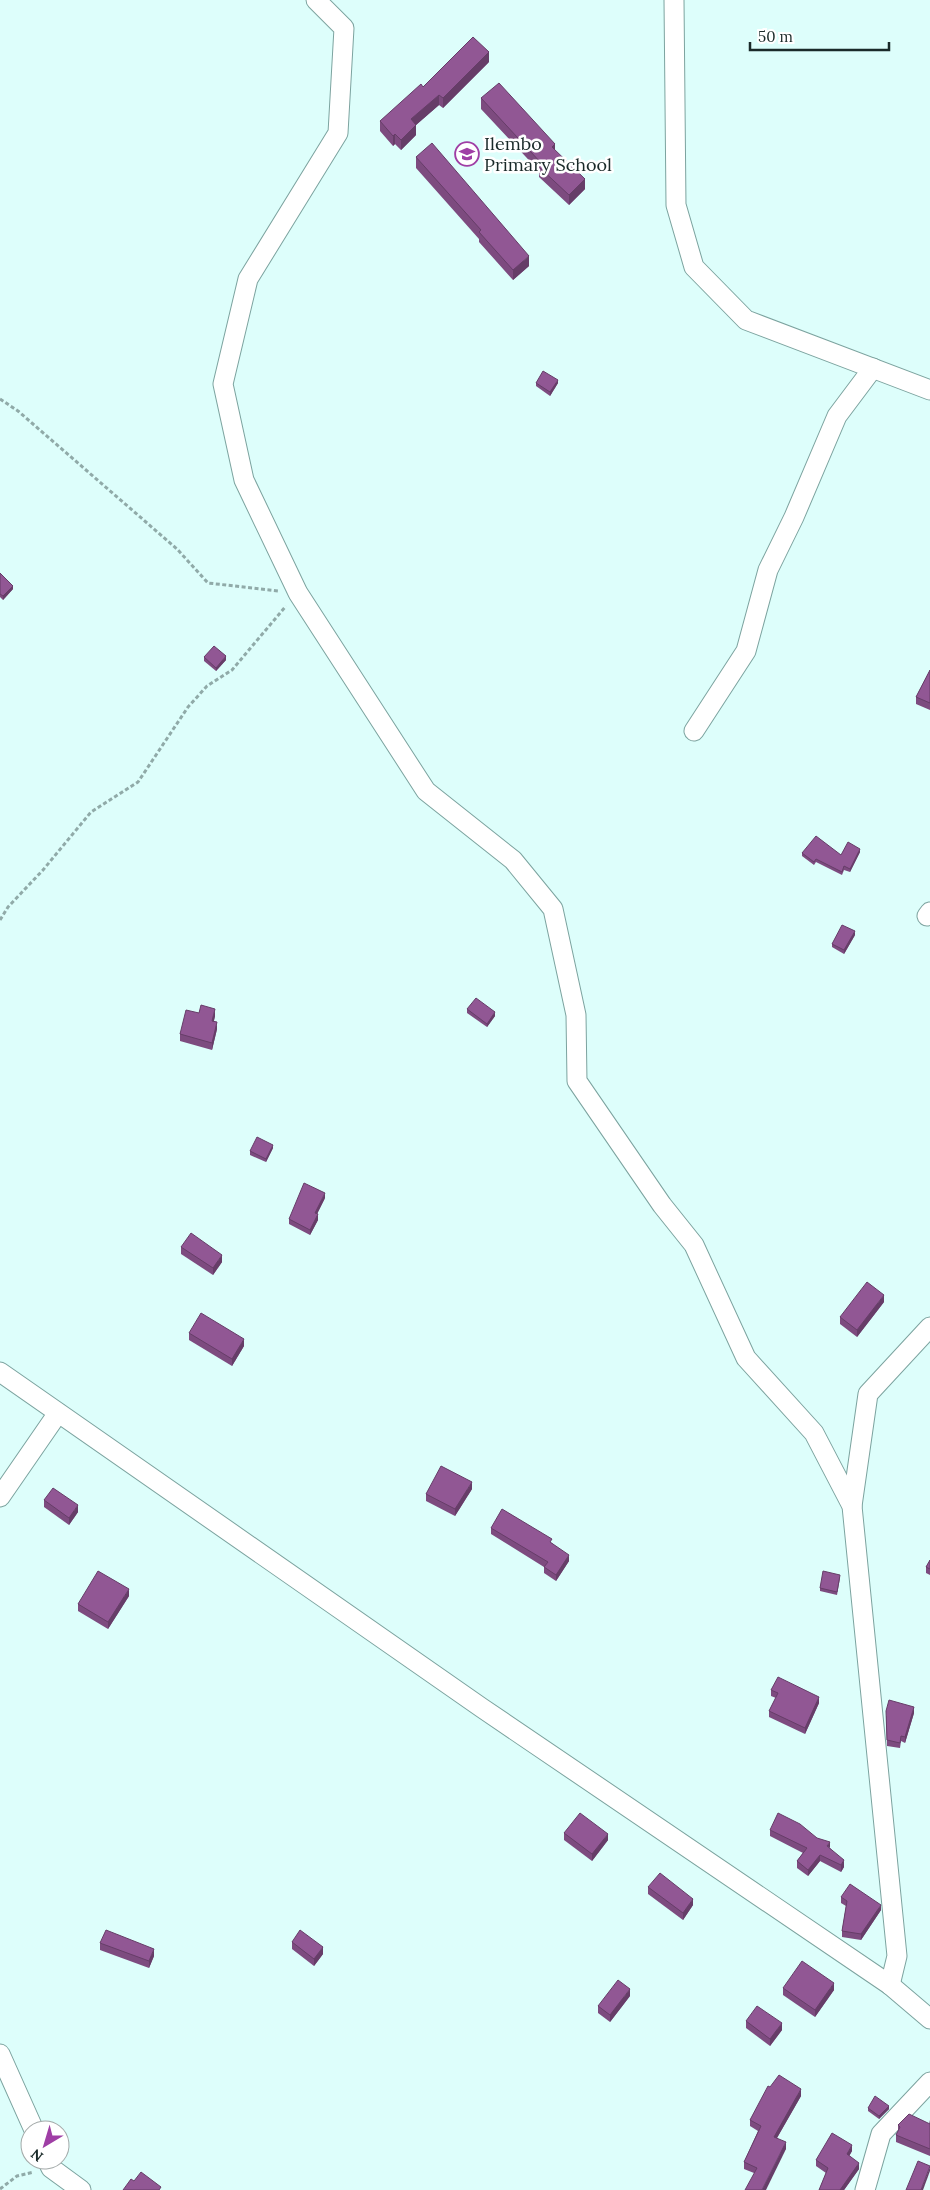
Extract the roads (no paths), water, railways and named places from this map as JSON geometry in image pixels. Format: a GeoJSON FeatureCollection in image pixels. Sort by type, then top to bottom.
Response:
{"type":"FeatureCollection","features":[{"type":"Feature","properties":{"kind":"street"},"geometry":{"type":"LineString","coordinates":[[316,0],[344,28],[338,132],[248,280],[223,384],[244,480],[298,593],[426,791],[514,860],[552,909],[576,1015],[577,1081],[662,1205],[694,1245],[746,1358],[814,1433],[852,1506]]}},
{"type":"Feature","properties":{"kind":"street"},"geometry":{"type":"LineString","coordinates":[[674,0],[676,205],[694,266],[746,320],[930,390]]}},
{"type":"Feature","properties":{"kind":"street"},"geometry":{"type":"LineString","coordinates":[[694,731],[746,651],[768,570],[794,517],[837,416],[873,368]]}},
{"type":"Feature","properties":{"kind":"street"},"geometry":{"type":"LineString","coordinates":[[890,1986],[897,1956],[852,1506],[868,1394],[930,1327]]}},
{"type":"Feature","properties":{"kind":"street"},"geometry":{"type":"LineString","coordinates":[[0,1372],[482,1708],[890,1986],[930,2019]]}},
{"type":"Feature","properties":{"kind":"street"},"geometry":{"type":"LineString","coordinates":[[0,1497],[58,1413]]}},
{"type":"Feature","properties":{"kind":"street"},"geometry":{"type":"LineString","coordinates":[[0,2054],[30,2120]]}},
{"type":"Feature","properties":{"kind":"street"},"geometry":{"type":"LineString","coordinates":[[865,2190],[881,2134],[930,2082]]}},
{"type":"Feature","properties":{"kind":"street"},"geometry":{"type":"LineString","coordinates":[[57,2170],[82,2190]]}},
{"type":"Feature","properties":{"kind":"place","name":"Ilembo Primary School"},"geometry":{"type":"Point","coordinates":[467,154]}}]}
